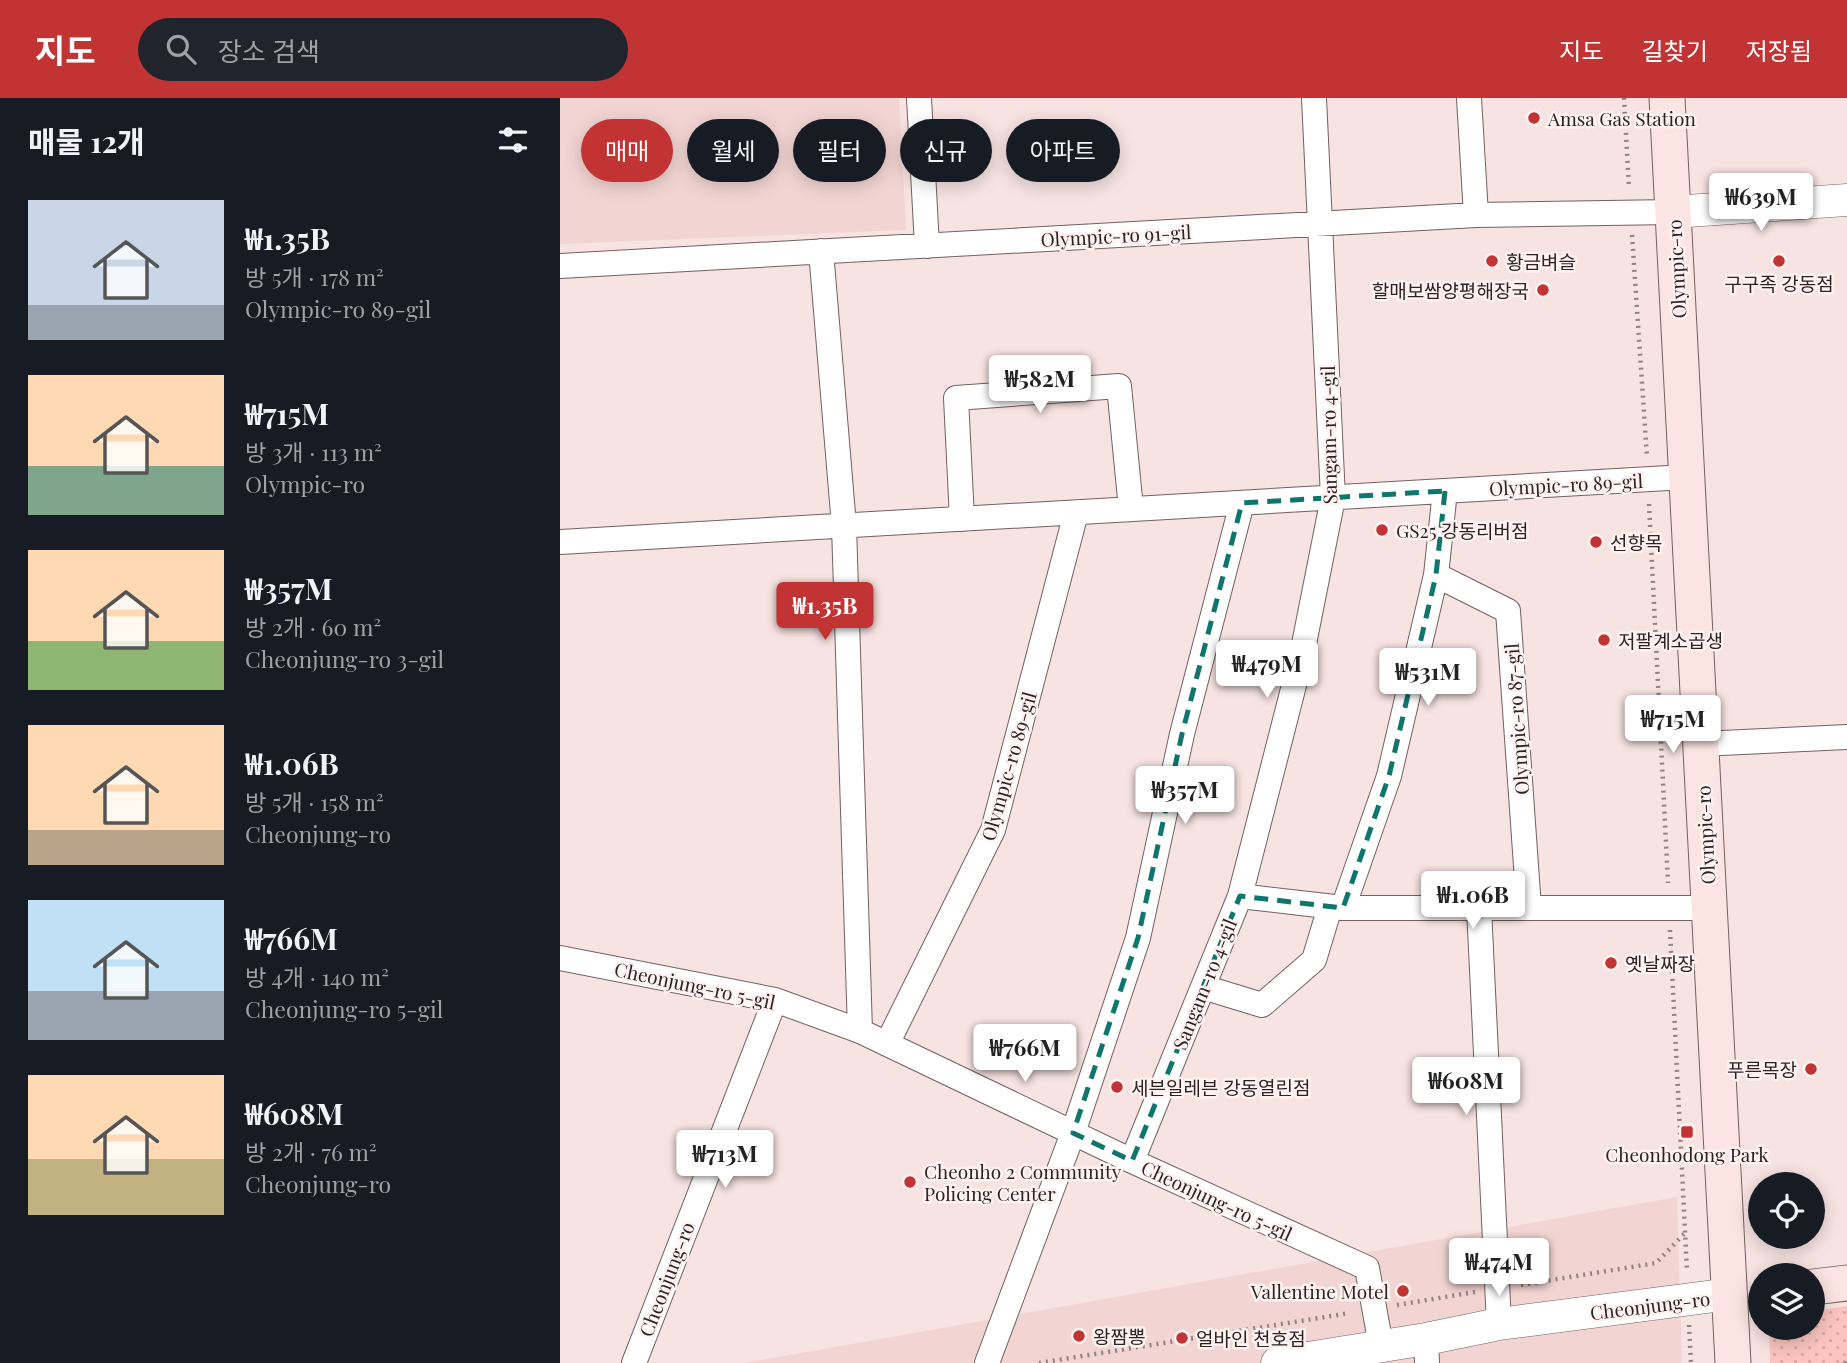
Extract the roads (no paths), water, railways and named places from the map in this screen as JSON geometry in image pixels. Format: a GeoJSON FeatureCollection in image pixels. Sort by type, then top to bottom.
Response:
{"type":"FeatureCollection","features":[{"type":"Feature","properties":{"kind":"main road","name":"Olympic-ro"},"geometry":{"type":"LineString","coordinates":[[1667,98],[1709,908],[1745,1293],[1733,1363]]}},
{"type":"Feature","properties":{"kind":"main road"},"geometry":{"type":"LineString","coordinates":[[1825,1286],[1847,1283]]}},
{"type":"Feature","properties":{"kind":"street"},"geometry":{"type":"LineString","coordinates":[[919,98],[927,246]]}},
{"type":"Feature","properties":{"kind":"street","name":"Sangam-ro 4-gil"},"geometry":{"type":"LineString","coordinates":[[1132,1161],[1240,896],[1303,654],[1333,498],[1314,98]]}},
{"type":"Feature","properties":{"kind":"street"},"geometry":{"type":"LineString","coordinates":[[1469,98],[1476,215]]}},
{"type":"Feature","properties":{"kind":"street"},"geometry":{"type":"LineString","coordinates":[[1673,212],[1847,200]]}},
{"type":"Feature","properties":{"kind":"street","name":"Olympic-ro 91-gil"},"geometry":{"type":"LineString","coordinates":[[560,266],[1476,215],[1673,212]]}},
{"type":"Feature","properties":{"kind":"street"},"geometry":{"type":"LineString","coordinates":[[821,251],[844,526],[860,1031]]}},
{"type":"Feature","properties":{"kind":"street"},"geometry":{"type":"LineString","coordinates":[[962,519],[956,398],[1119,386],[1131,509]]}},
{"type":"Feature","properties":{"kind":"street","name":"Olympic-ro 89-gil"},"geometry":{"type":"LineString","coordinates":[[560,542],[1686,477]]}},
{"type":"Feature","properties":{"kind":"street"},"geometry":{"type":"LineString","coordinates":[[1203,987],[1262,1005],[1314,960],[1389,776],[1436,575],[1445,491]]}},
{"type":"Feature","properties":{"kind":"street"},"geometry":{"type":"LineString","coordinates":[[987,1363],[1073,1133],[1138,938],[1182,734],[1242,503]]}},
{"type":"Feature","properties":{"kind":"street","name":"Olympic-ro 89-gil"},"geometry":{"type":"LineString","coordinates":[[887,1044],[993,830],[1076,513]]}},
{"type":"Feature","properties":{"kind":"street","name":"Olympic-ro 87-gil"},"geometry":{"type":"LineString","coordinates":[[1436,575],[1508,611],[1529,908]]}},
{"type":"Feature","properties":{"kind":"street"},"geometry":{"type":"LineString","coordinates":[[1700,744],[1847,737]]}},
{"type":"Feature","properties":{"kind":"street"},"geometry":{"type":"LineString","coordinates":[[1240,896],[1337,907],[1709,908]]}},
{"type":"Feature","properties":{"kind":"street"},"geometry":{"type":"LineString","coordinates":[[1479,908],[1499,1324]]}},
{"type":"Feature","properties":{"kind":"street","name":"Cheonjung-ro 5-gil"},"geometry":{"type":"LineString","coordinates":[[560,958],[775,1000],[860,1031],[1132,1161],[1367,1268],[1381,1346]]}},
{"type":"Feature","properties":{"kind":"street","name":"Cheonjung-ro"},"geometry":{"type":"LineString","coordinates":[[634,1363],[775,1000]]}},
{"type":"Feature","properties":{"kind":"street","name":"Cheonjung-ro"},"geometry":{"type":"LineString","coordinates":[[1295,1362],[1381,1346],[1427,1351],[1499,1324],[1745,1293]]}},
{"type":"Feature","properties":{"kind":"place","name":"Amsa Gas Station"},"geometry":{"type":"Point","coordinates":[1534,118]}},
{"type":"Feature","properties":{"kind":"place","name":"황금벼슬"},"geometry":{"type":"Point","coordinates":[1492,261]}},
{"type":"Feature","properties":{"kind":"place","name":"구구족 강동점"},"geometry":{"type":"Point","coordinates":[1779,261]}},
{"type":"Feature","properties":{"kind":"place","name":"할매보쌈양평해장국"},"geometry":{"type":"Point","coordinates":[1543,290]}},
{"type":"Feature","properties":{"kind":"place","name":"GS25 강동리버점"},"geometry":{"type":"Point","coordinates":[1382,530]}},
{"type":"Feature","properties":{"kind":"place","name":"선향목"},"geometry":{"type":"Point","coordinates":[1596,542]}},
{"type":"Feature","properties":{"kind":"place","name":"저팔계소곱생"},"geometry":{"type":"Point","coordinates":[1604,640]}},
{"type":"Feature","properties":{"kind":"place","name":"옛날짜장"},"geometry":{"type":"Point","coordinates":[1611,963]}},
{"type":"Feature","properties":{"kind":"place","name":"푸른목장"},"geometry":{"type":"Point","coordinates":[1811,1069]}},
{"type":"Feature","properties":{"kind":"place","name":"세븐일레븐 강동열린점"},"geometry":{"type":"Point","coordinates":[1117,1087]}},
{"type":"Feature","properties":{"kind":"place","name":"Cheonhodong Park"},"geometry":{"type":"Point","coordinates":[1687,1132]}},
{"type":"Feature","properties":{"kind":"place","name":"Cheonho 2 Community Policing Center"},"geometry":{"type":"Point","coordinates":[910,1182]}},
{"type":"Feature","properties":{"kind":"place","name":"Vallentine Motel"},"geometry":{"type":"Point","coordinates":[1403,1291]}},
{"type":"Feature","properties":{"kind":"place","name":"왕짬뽕"},"geometry":{"type":"Point","coordinates":[1079,1336]}},
{"type":"Feature","properties":{"kind":"place","name":"얼바인 천호점"},"geometry":{"type":"Point","coordinates":[1182,1338]}}]}
